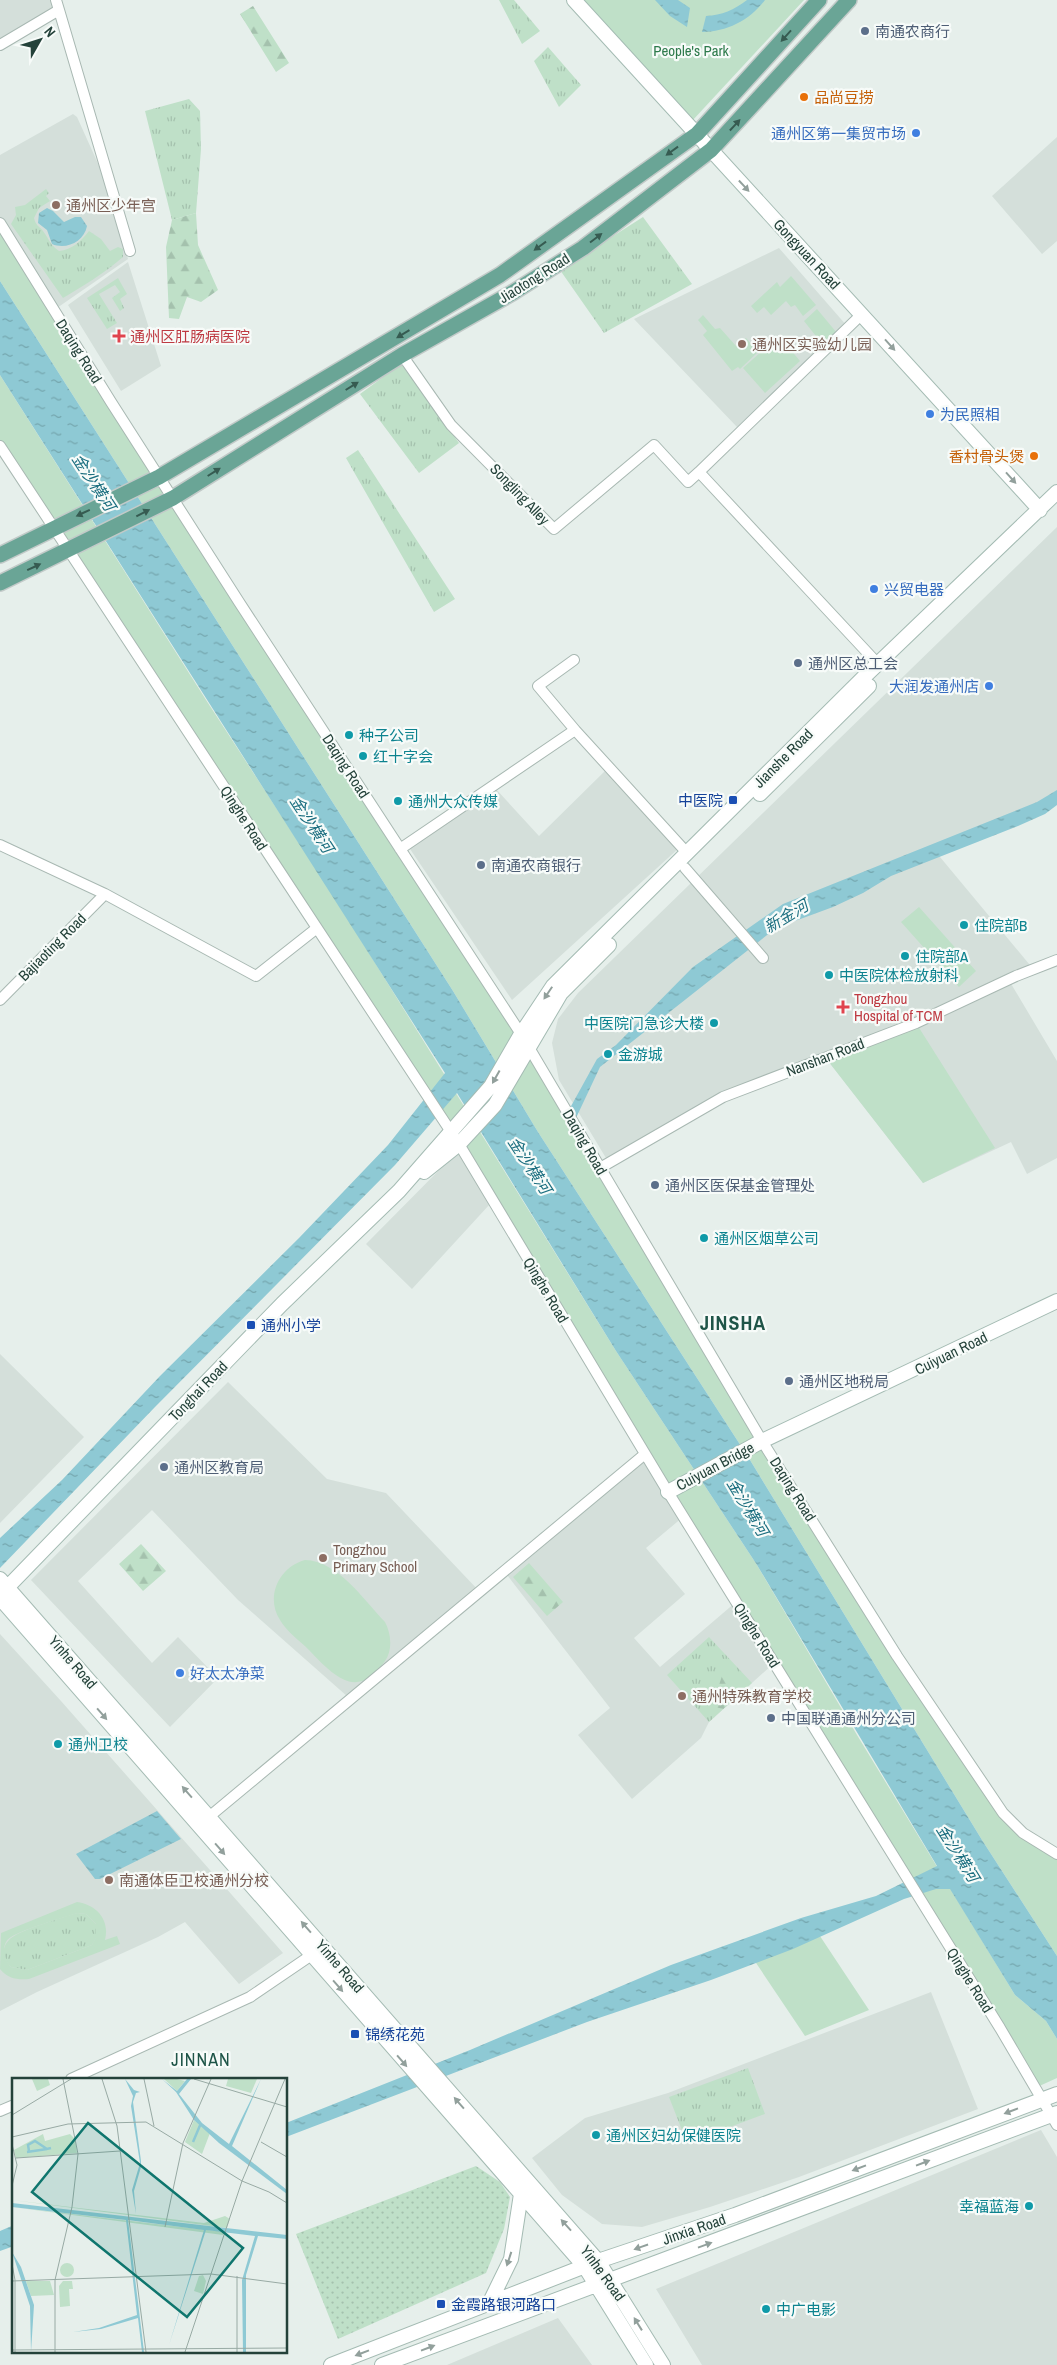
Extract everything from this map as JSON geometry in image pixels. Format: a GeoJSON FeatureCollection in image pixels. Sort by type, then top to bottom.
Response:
{"type":"FeatureCollection","features":[{"type":"Feature","properties":{"kind":"main road","name":"Jiaotong Road"},"geometry":{"type":"LineString","coordinates":[[0,555],[159,477],[500,275],[696,134],[819,0]]}},
{"type":"Feature","properties":{"kind":"main road","name":"Jiaotong Road"},"geometry":{"type":"LineString","coordinates":[[0,583],[69,551],[173,498],[402,355],[512,293],[583,248],[711,150],[849,0]]}},
{"type":"Feature","properties":{"kind":"street","name":"Gongyuan Road"},"geometry":{"type":"LineString","coordinates":[[574,0],[1040,510]]}},
{"type":"Feature","properties":{"kind":"street"},"geometry":{"type":"LineString","coordinates":[[0,45],[58,5],[130,251]]}},
{"type":"Feature","properties":{"kind":"street","name":"Daqing Road"},"geometry":{"type":"LineString","coordinates":[[0,223],[159,477],[521,1034],[762,1441],[897,1656],[1003,1813],[1023,1833],[1057,1854]]}},
{"type":"Feature","properties":{"kind":"street"},"geometry":{"type":"LineString","coordinates":[[862,314],[699,472],[878,664]]}},
{"type":"Feature","properties":{"kind":"street","name":"Songling Alley"},"geometry":{"type":"LineString","coordinates":[[402,355],[451,425],[554,529],[654,446],[688,482],[699,472]]}},
{"type":"Feature","properties":{"kind":"street"},"geometry":{"type":"LineString","coordinates":[[0,446],[53,528]]}},
{"type":"Feature","properties":{"kind":"street","name":"Jianshe Road"},"geometry":{"type":"LineString","coordinates":[[451,1132],[491,1086],[521,1034],[553,986],[878,664],[1057,492]]}},
{"type":"Feature","properties":{"kind":"street","name":"Jianshe Road"},"geometry":{"type":"LineString","coordinates":[[460,1144],[495,1105],[561,993],[870,685],[1057,504]]}},
{"type":"Feature","properties":{"kind":"street","name":"Qinghe Road"},"geometry":{"type":"LineString","coordinates":[[53,528],[460,1144],[668,1492],[1000,2028],[1042,2100],[1055,2117]]}},
{"type":"Feature","properties":{"kind":"street"},"geometry":{"type":"LineString","coordinates":[[574,660],[538,686],[575,730],[688,854]]}},
{"type":"Feature","properties":{"kind":"street"},"geometry":{"type":"LineString","coordinates":[[400,848],[575,730]]}},
{"type":"Feature","properties":{"kind":"street"},"geometry":{"type":"LineString","coordinates":[[0,845],[105,894],[256,976],[317,928]]}},
{"type":"Feature","properties":{"kind":"street"},"geometry":{"type":"LineString","coordinates":[[685,868],[763,958]]}},
{"type":"Feature","properties":{"kind":"street","name":"Bajiaoting Road"},"geometry":{"type":"LineString","coordinates":[[0,1000],[105,894]]}},
{"type":"Feature","properties":{"kind":"street","name":"Nanshan Road"},"geometry":{"type":"LineString","coordinates":[[600,1168],[723,1097],[916,1023],[1016,976],[1057,960]]}},
{"type":"Feature","properties":{"kind":"street","name":"Tonghai Road"},"geometry":{"type":"LineString","coordinates":[[2,1590],[282,1304],[400,1191],[451,1132]]}},
{"type":"Feature","properties":{"kind":"street","name":"Tonghai Road"},"geometry":{"type":"LineString","coordinates":[[400,1191],[460,1144]]}},
{"type":"Feature","properties":{"kind":"street","name":"Cuiyuan Road"},"geometry":{"type":"LineString","coordinates":[[762,1441],[1057,1302]]}},
{"type":"Feature","properties":{"kind":"street","name":"Cuiyuan Bridge"},"geometry":{"type":"LineString","coordinates":[[668,1492],[762,1441]]}},
{"type":"Feature","properties":{"kind":"street"},"geometry":{"type":"LineString","coordinates":[[204,1821],[645,1454]]}},
{"type":"Feature","properties":{"kind":"street","name":"Yinhe Road"},"geometry":{"type":"LineString","coordinates":[[2,1590],[204,1821],[323,1947],[598,2261],[663,2365]]}},
{"type":"Feature","properties":{"kind":"street","name":"Yinhe Road"},"geometry":{"type":"LineString","coordinates":[[204,1821],[311,1955],[585,2267],[646,2365]]}},
{"type":"Feature","properties":{"kind":"street"},"geometry":{"type":"LineString","coordinates":[[73,2078],[250,1997],[323,1947]]}},
{"type":"Feature","properties":{"kind":"street","name":"Jinxia Road"},"geometry":{"type":"LineString","coordinates":[[330,2365],[598,2261],[735,2215],[1057,2094]]}},
{"type":"Feature","properties":{"kind":"street"},"geometry":{"type":"LineString","coordinates":[[0,2111],[12,2106]]}},
{"type":"Feature","properties":{"kind":"street","name":"Jinxia Road"},"geometry":{"type":"LineString","coordinates":[[382,2365],[596,2284],[1055,2117]]}},
{"type":"Feature","properties":{"kind":"street"},"geometry":{"type":"LineString","coordinates":[[489,2304],[511,2259],[521,2194]]}},
{"type":"Feature","properties":{"kind":"shaded area"},"geometry":{"type":"Polygon","coordinates":[[[0,0],[56,0],[59,10],[0,45],[0,0]]]}},
{"type":"Feature","properties":{"kind":"shaded area","name":"通州区少年宫"},"geometry":{"type":"Polygon","coordinates":[[[73,114],[77,117],[100,168],[128,259],[54,310],[0,223],[0,155],[73,114]]]}},
{"type":"Feature","properties":{"kind":"shaded area"},"geometry":{"type":"Polygon","coordinates":[[[1057,137],[1057,241],[1042,254],[992,196],[1057,137]]]}},
{"type":"Feature","properties":{"kind":"shaded area","name":"通州区实验幼儿园"},"geometry":{"type":"Polygon","coordinates":[[[779,248],[847,326],[737,427],[634,319],[779,248]]]}},
{"type":"Feature","properties":{"kind":"shaded area","name":"通州区肛肠病医院"},"geometry":{"type":"Polygon","coordinates":[[[128,262],[161,366],[121,391],[68,305],[128,262]]]}},
{"type":"Feature","properties":{"kind":"shaded area"},"geometry":{"type":"Polygon","coordinates":[[[1057,527],[1057,798],[935,851],[1034,970],[1010,982],[1057,1061],[1057,1158],[1027,1174],[1011,1142],[923,1183],[825,1057],[723,1097],[609,1163],[559,1080],[552,1043],[558,1019],[578,993],[1057,527]]]}},
{"type":"Feature","properties":{"kind":"shaded area"},"geometry":{"type":"Polygon","coordinates":[[[607,769],[679,848],[512,1000],[408,846],[495,788],[539,836],[607,769]]]}},
{"type":"Feature","properties":{"kind":"shaded area"},"geometry":{"type":"Polygon","coordinates":[[[457,1152],[490,1204],[412,1289],[366,1244],[457,1152]]]}},
{"type":"Feature","properties":{"kind":"shaded area"},"geometry":{"type":"Polygon","coordinates":[[[0,1354],[84,1437],[0,1523],[0,1354]]]}},
{"type":"Feature","properties":{"kind":"shaded area","name":"Tongzhou Primary School"},"geometry":{"type":"Polygon","coordinates":[[[228,1382],[327,1479],[386,1493],[480,1592],[348,1697],[238,1600],[152,1510],[78,1581],[152,1663],[178,1637],[218,1678],[170,1727],[31,1580],[228,1382]]]}},
{"type":"Feature","properties":{"kind":"shaded area"},"geometry":{"type":"Polygon","coordinates":[[[645,1454],[683,1517],[646,1548],[685,1594],[634,1638],[660,1667],[736,1602],[774,1663],[709,1722],[701,1738],[632,1799],[578,1735],[610,1708],[504,1571],[645,1454]]]}},
{"type":"Feature","properties":{"kind":"shaded area","name":"南通体臣卫校通州分校"},"geometry":{"type":"Polygon","coordinates":[[[0,1634],[283,1953],[239,1984],[185,1922],[158,1937],[37,1992],[0,2011],[0,1634]]]}},
{"type":"Feature","properties":{"kind":"shaded area"},"geometry":{"type":"Polygon","coordinates":[[[931,1992],[978,2109],[799,2177],[710,2207],[642,2227],[602,2224],[562,2195],[532,2158],[585,2118],[668,2093],[931,1992]]]}},
{"type":"Feature","properties":{"kind":"shaded area"},"geometry":{"type":"Polygon","coordinates":[[[1041,2130],[1057,2157],[1057,2365],[702,2365],[656,2289],[1041,2130]]]}},
{"type":"Feature","properties":{"kind":"shaded area"},"geometry":{"type":"Polygon","coordinates":[[[558,2318],[592,2365],[447,2365],[558,2318]]]}},
{"type":"Feature","properties":{"kind":"green space"},"geometry":{"type":"Polygon","coordinates":[[[499,0],[514,0],[540,31],[522,44],[499,0]]]}},
{"type":"Feature","properties":{"kind":"green space","name":"People's Park"},"geometry":{"type":"Polygon","coordinates":[[[577,0],[804,0],[692,121],[577,0]]]}},
{"type":"Feature","properties":{"kind":"green space"},"geometry":{"type":"Polygon","coordinates":[[[253,6],[289,63],[276,72],[240,14],[253,6]]]}},
{"type":"Feature","properties":{"kind":"green space"},"geometry":{"type":"Polygon","coordinates":[[[548,47],[581,85],[559,107],[534,61],[548,47]]]}},
{"type":"Feature","properties":{"kind":"green space"},"geometry":{"type":"Polygon","coordinates":[[[189,99],[200,111],[201,149],[196,213],[172,220],[145,111],[189,99]]]}},
{"type":"Feature","properties":{"kind":"green space"},"geometry":{"type":"Polygon","coordinates":[[[46,189],[49,193],[46,196],[50,201],[39,208],[34,218],[51,244],[59,251],[72,247],[89,231],[101,239],[110,251],[118,247],[123,249],[123,257],[116,263],[63,298],[11,224],[16,215],[15,207],[25,205],[46,189]]]}},
{"type":"Feature","properties":{"kind":"green space"},"geometry":{"type":"Polygon","coordinates":[[[196,213],[198,245],[218,290],[201,302],[187,297],[179,319],[169,318],[166,247],[172,220],[196,213]]]}},
{"type":"Feature","properties":{"kind":"green space"},"geometry":{"type":"Polygon","coordinates":[[[643,217],[692,284],[604,333],[560,270],[643,217]]]}},
{"type":"Feature","properties":{"kind":"green space"},"geometry":{"type":"Polygon","coordinates":[[[0,223],[521,1034],[762,1441],[1000,1815],[1057,1858],[1057,1956],[982,1840],[750,1460],[538,1132],[453,991],[0,281],[0,223]]]}},
{"type":"Feature","properties":{"kind":"green space"},"geometry":{"type":"Polygon","coordinates":[[[791,276],[816,305],[803,316],[795,305],[791,307],[786,301],[771,315],[764,307],[757,313],[751,306],[777,282],[780,287],[791,276]]]}},
{"type":"Feature","properties":{"kind":"green space"},"geometry":{"type":"Polygon","coordinates":[[[118,278],[127,294],[120,299],[124,308],[120,311],[112,298],[120,292],[115,285],[99,294],[117,323],[107,329],[87,298],[118,278]]]}},
{"type":"Feature","properties":{"kind":"green space"},"geometry":{"type":"Polygon","coordinates":[[[817,309],[837,333],[823,345],[804,321],[817,309]]]}},
{"type":"Feature","properties":{"kind":"green space"},"geometry":{"type":"Polygon","coordinates":[[[703,315],[715,329],[720,328],[736,346],[746,338],[758,352],[740,369],[738,367],[732,371],[703,335],[707,331],[698,320],[703,315]]]}},
{"type":"Feature","properties":{"kind":"green space"},"geometry":{"type":"Polygon","coordinates":[[[779,336],[800,361],[765,393],[743,368],[779,336]]]}},
{"type":"Feature","properties":{"kind":"green space"},"geometry":{"type":"Polygon","coordinates":[[[401,364],[459,443],[419,473],[360,394],[401,364]]]}},
{"type":"Feature","properties":{"kind":"green space"},"geometry":{"type":"Polygon","coordinates":[[[0,375],[208,703],[336,900],[616,1351],[757,1565],[857,1735],[1015,1995],[1046,2021],[1057,2039],[1057,2078],[1035,2088],[459,1145],[0,444],[0,375]]]}},
{"type":"Feature","properties":{"kind":"green space"},"geometry":{"type":"Polygon","coordinates":[[[358,450],[455,599],[434,612],[346,458],[358,450]]]}},
{"type":"Feature","properties":{"kind":"green space"},"geometry":{"type":"Polygon","coordinates":[[[919,907],[976,971],[959,987],[901,922],[919,907]]]}},
{"type":"Feature","properties":{"kind":"green space"},"geometry":{"type":"Polygon","coordinates":[[[916,1023],[995,1148],[923,1183],[825,1057],[916,1023]]]}},
{"type":"Feature","properties":{"kind":"green space"},"geometry":{"type":"Polygon","coordinates":[[[141,1544],[166,1571],[143,1591],[119,1564],[141,1544]]]}},
{"type":"Feature","properties":{"kind":"green space"},"geometry":{"type":"Polygon","coordinates":[[[305,1560],[317,1562],[339,1574],[385,1622],[389,1631],[390,1641],[388,1657],[375,1673],[365,1680],[355,1682],[336,1675],[289,1632],[280,1620],[274,1602],[277,1584],[288,1569],[305,1560]]]}},
{"type":"Feature","properties":{"kind":"green space"},"geometry":{"type":"Polygon","coordinates":[[[529,1563],[563,1602],[547,1616],[513,1577],[529,1563]]]}},
{"type":"Feature","properties":{"kind":"green space"},"geometry":{"type":"Polygon","coordinates":[[[709,1637],[752,1683],[709,1722],[667,1675],[709,1637]]]}},
{"type":"Feature","properties":{"kind":"green space"},"geometry":{"type":"Polygon","coordinates":[[[722,1676],[730,1676],[735,1679],[743,1691],[723,1709],[708,1705],[706,1700],[712,1688],[719,1685],[722,1676]]]}},
{"type":"Feature","properties":{"kind":"green space"},"geometry":{"type":"Polygon","coordinates":[[[77,1902],[91,1906],[104,1920],[106,1926],[105,1940],[117,1936],[120,1944],[29,1979],[17,1979],[6,1975],[0,1969],[1,1933],[77,1902]],[[77,1913],[34,1927],[11,1937],[5,1944],[4,1952],[11,1967],[27,1970],[92,1945],[96,1937],[96,1924],[86,1914],[77,1913]]]}},
{"type":"Feature","properties":{"kind":"green space"},"geometry":{"type":"Polygon","coordinates":[[[77,1913],[86,1914],[96,1924],[96,1938],[92,1945],[27,1970],[11,1967],[5,1957],[4,1950],[6,1943],[13,1936],[77,1913]]]}},
{"type":"Feature","properties":{"kind":"green space"},"geometry":{"type":"Polygon","coordinates":[[[814,1927],[869,2010],[805,2036],[748,1951],[814,1927]]]}},
{"type":"Feature","properties":{"kind":"green space"},"geometry":{"type":"Polygon","coordinates":[[[748,2068],[765,2114],[687,2143],[669,2097],[748,2068]]]}},
{"type":"Feature","properties":{"kind":"green space"},"geometry":{"type":"Polygon","coordinates":[[[476,2166],[500,2182],[510,2197],[504,2229],[486,2273],[338,2339],[296,2234],[476,2166]]]}},
{"type":"Feature","properties":{"kind":"water"},"geometry":{"type":"Polygon","coordinates":[[[655,0],[678,0],[690,8],[687,27],[670,16],[655,0]]]}},
{"type":"Feature","properties":{"kind":"water"},"geometry":{"type":"Polygon","coordinates":[[[747,0],[765,0],[737,24],[720,30],[702,32],[706,16],[728,11],[747,0]]]}},
{"type":"Feature","properties":{"kind":"water"},"geometry":{"type":"Polygon","coordinates":[[[47,208],[64,222],[75,217],[81,217],[87,226],[85,232],[74,243],[63,246],[52,244],[47,230],[38,223],[39,213],[47,208]]]}},
{"type":"Feature","properties":{"kind":"water","name":"金沙横河"},"geometry":{"type":"Polygon","coordinates":[[[0,281],[453,991],[538,1132],[750,1460],[982,1840],[1057,1956],[1057,2039],[1046,2021],[1015,1995],[950,1889],[936,1889],[904,1899],[793,1949],[711,1980],[587,2022],[288,2136],[288,2122],[470,2050],[671,1965],[801,1918],[876,1896],[937,1866],[757,1565],[616,1351],[457,1093],[395,1165],[155,1407],[0,1568],[0,1538],[62,1480],[160,1376],[299,1238],[388,1145],[445,1073],[0,375],[0,281]]]}},
{"type":"Feature","properties":{"kind":"water","name":"新金河"},"geometry":{"type":"Polygon","coordinates":[[[1057,790],[1057,805],[1045,814],[891,876],[863,893],[833,907],[776,928],[600,1067],[576,1118],[570,1108],[597,1059],[616,1045],[693,967],[783,904],[1037,802],[1057,790]]]}},
{"type":"Feature","properties":{"kind":"water"},"geometry":{"type":"Polygon","coordinates":[[[157,1811],[181,1839],[100,1879],[95,1879],[76,1854],[157,1811]]]}},
{"type":"Feature","properties":{"kind":"water"},"geometry":{"type":"Polygon","coordinates":[[[12,2226],[12,2247],[0,2251],[0,2231],[12,2226]]]}},
{"type":"Feature","properties":{"kind":"place","name":"南通农商行"},"geometry":{"type":"Point","coordinates":[865,31]}},
{"type":"Feature","properties":{"kind":"place","name":"品尚豆捞"},"geometry":{"type":"Point","coordinates":[804,97]}},
{"type":"Feature","properties":{"kind":"place","name":"通州区第一集贸市场"},"geometry":{"type":"Point","coordinates":[916,133]}},
{"type":"Feature","properties":{"kind":"place","name":"通州区少年宫"},"geometry":{"type":"Point","coordinates":[56,205]}},
{"type":"Feature","properties":{"kind":"place","name":"通州区肛肠病医院"},"geometry":{"type":"Point","coordinates":[119,336]}},
{"type":"Feature","properties":{"kind":"place","name":"通州区实验幼儿园"},"geometry":{"type":"Point","coordinates":[742,344]}},
{"type":"Feature","properties":{"kind":"place","name":"为民照相"},"geometry":{"type":"Point","coordinates":[930,414]}},
{"type":"Feature","properties":{"kind":"place","name":"香村骨头煲"},"geometry":{"type":"Point","coordinates":[1034,456]}},
{"type":"Feature","properties":{"kind":"place","name":"兴贸电器"},"geometry":{"type":"Point","coordinates":[874,589]}},
{"type":"Feature","properties":{"kind":"place","name":"通州区总工会"},"geometry":{"type":"Point","coordinates":[798,663]}},
{"type":"Feature","properties":{"kind":"place","name":"大润发通州店"},"geometry":{"type":"Point","coordinates":[989,686]}},
{"type":"Feature","properties":{"kind":"place","name":"种子公司"},"geometry":{"type":"Point","coordinates":[349,735]}},
{"type":"Feature","properties":{"kind":"place","name":"红十字会"},"geometry":{"type":"Point","coordinates":[363,756]}},
{"type":"Feature","properties":{"kind":"place","name":"中医院"},"geometry":{"type":"Point","coordinates":[733,800]}},
{"type":"Feature","properties":{"kind":"place","name":"通州大众传媒"},"geometry":{"type":"Point","coordinates":[398,801]}},
{"type":"Feature","properties":{"kind":"place","name":"南通农商银行"},"geometry":{"type":"Point","coordinates":[481,865]}},
{"type":"Feature","properties":{"kind":"place","name":"住院部B"},"geometry":{"type":"Point","coordinates":[964,925]}},
{"type":"Feature","properties":{"kind":"place","name":"住院部A"},"geometry":{"type":"Point","coordinates":[905,956]}},
{"type":"Feature","properties":{"kind":"place","name":"中医院体检放射科"},"geometry":{"type":"Point","coordinates":[829,975]}},
{"type":"Feature","properties":{"kind":"place","name":"Tongzhou Hospital of TCM"},"geometry":{"type":"Point","coordinates":[843,1007]}},
{"type":"Feature","properties":{"kind":"place","name":"中医院门急诊大楼"},"geometry":{"type":"Point","coordinates":[714,1023]}},
{"type":"Feature","properties":{"kind":"place","name":"金游城"},"geometry":{"type":"Point","coordinates":[608,1054]}},
{"type":"Feature","properties":{"kind":"place","name":"通州区医保基金管理处"},"geometry":{"type":"Point","coordinates":[655,1185]}},
{"type":"Feature","properties":{"kind":"place","name":"通州区烟草公司"},"geometry":{"type":"Point","coordinates":[704,1238]}},
{"type":"Feature","properties":{"kind":"place","name":"通州小学"},"geometry":{"type":"Point","coordinates":[251,1325]}},
{"type":"Feature","properties":{"kind":"place","name":"通州区地税局"},"geometry":{"type":"Point","coordinates":[789,1381]}},
{"type":"Feature","properties":{"kind":"place","name":"通州区教育局"},"geometry":{"type":"Point","coordinates":[164,1467]}},
{"type":"Feature","properties":{"kind":"place","name":"Tongzhou Primary School"},"geometry":{"type":"Point","coordinates":[323,1558]}},
{"type":"Feature","properties":{"kind":"place","name":"好太太净菜"},"geometry":{"type":"Point","coordinates":[180,1673]}},
{"type":"Feature","properties":{"kind":"place","name":"通州特殊教育学校"},"geometry":{"type":"Point","coordinates":[682,1696]}},
{"type":"Feature","properties":{"kind":"place","name":"中国联通通州分公司"},"geometry":{"type":"Point","coordinates":[771,1718]}},
{"type":"Feature","properties":{"kind":"place","name":"通州卫校"},"geometry":{"type":"Point","coordinates":[58,1744]}},
{"type":"Feature","properties":{"kind":"place","name":"南通体臣卫校通州分校"},"geometry":{"type":"Point","coordinates":[109,1880]}},
{"type":"Feature","properties":{"kind":"place","name":"锦绣花苑"},"geometry":{"type":"Point","coordinates":[355,2034]}},
{"type":"Feature","properties":{"kind":"place","name":"通州区妇幼保健医院"},"geometry":{"type":"Point","coordinates":[596,2135]}},
{"type":"Feature","properties":{"kind":"place","name":"幸福蓝海"},"geometry":{"type":"Point","coordinates":[1029,2206]}},
{"type":"Feature","properties":{"kind":"place","name":"金霞路银河路口"},"geometry":{"type":"Point","coordinates":[441,2304]}},
{"type":"Feature","properties":{"kind":"place","name":"中广电影"},"geometry":{"type":"Point","coordinates":[766,2309]}},
{"type":"Feature","properties":{"kind":"district","name":"JINSHA"},"geometry":{"type":"Point","coordinates":[733,1322]}},
{"type":"Feature","properties":{"kind":"district","name":"JINNAN"},"geometry":{"type":"Point","coordinates":[201,2059]}}]}
